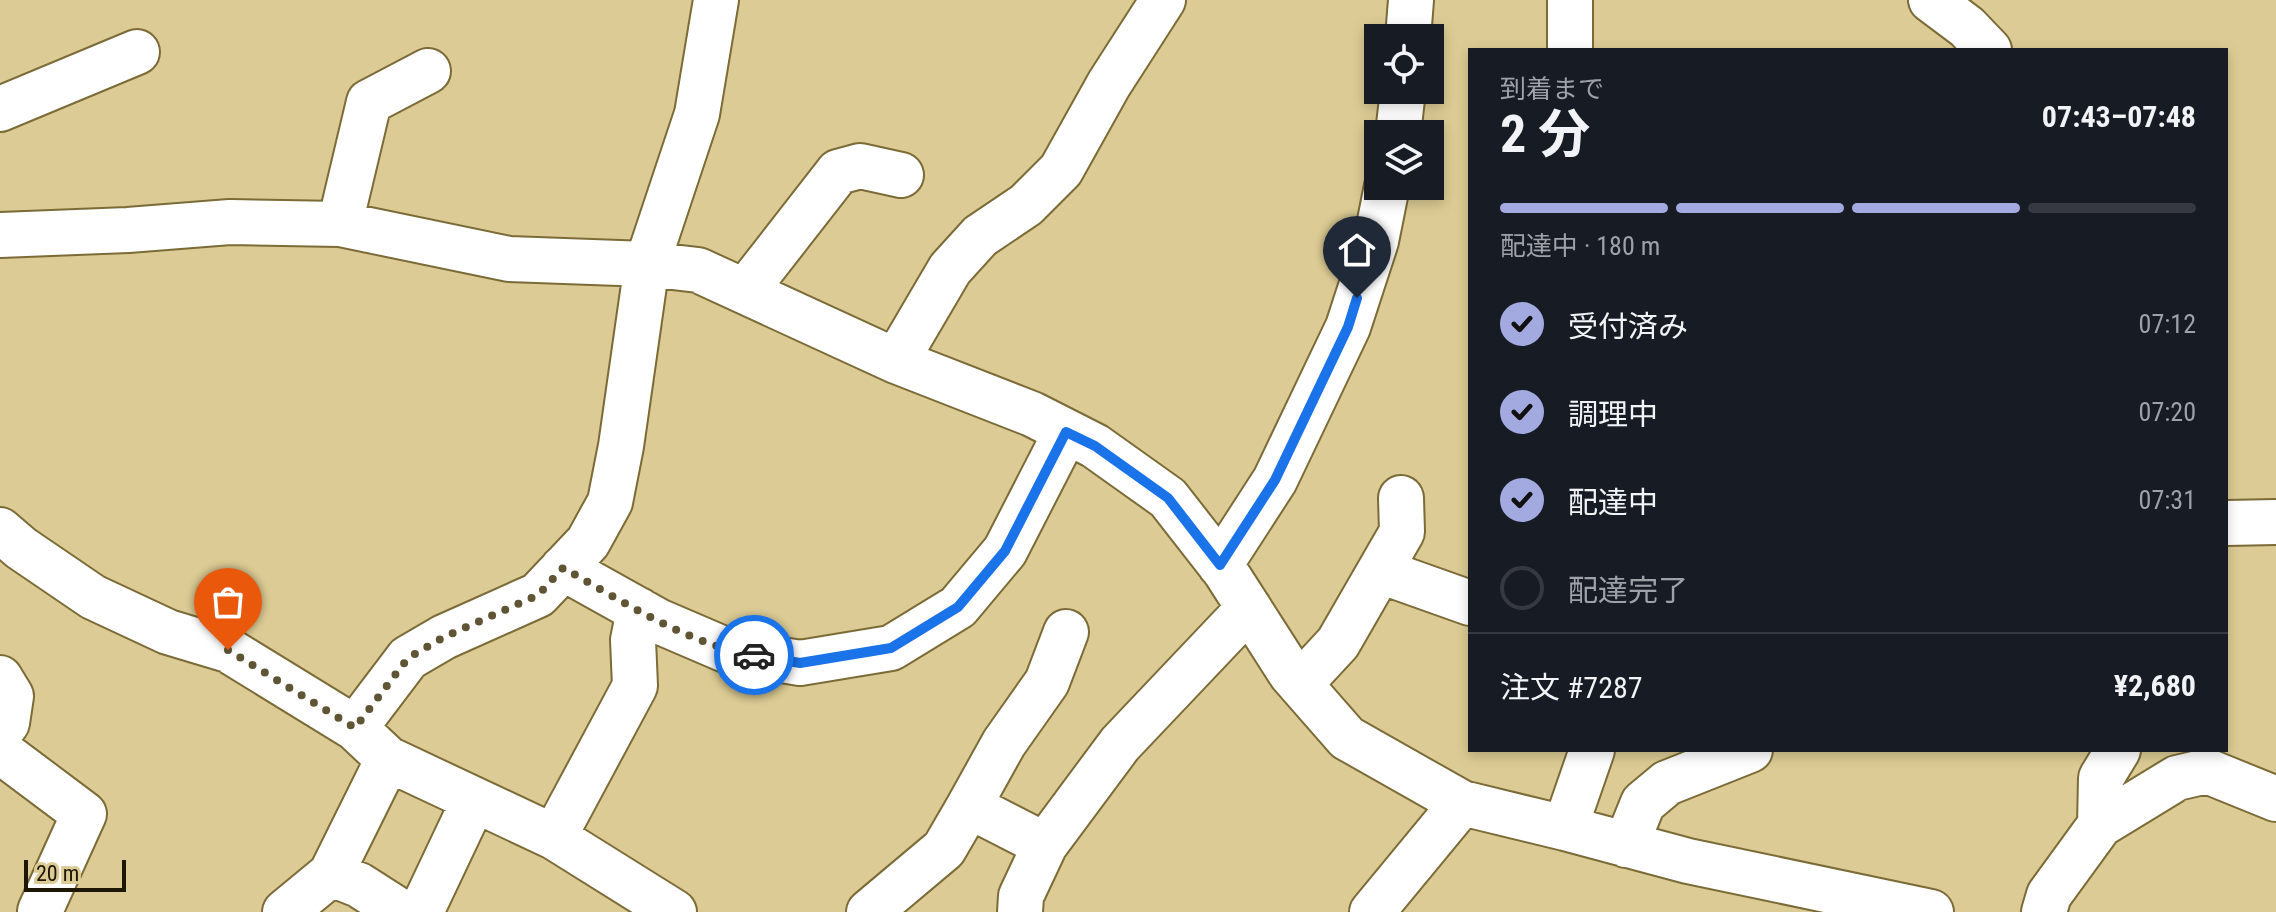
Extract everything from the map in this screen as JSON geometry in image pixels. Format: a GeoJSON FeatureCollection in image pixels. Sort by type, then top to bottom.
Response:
{"type":"FeatureCollection","features":[{"type":"Feature","properties":{"kind":"street"},"geometry":{"type":"LineString","coordinates":[[355,728],[408,658],[444,637],[538,595],[588,542],[610,502],[647,264],[697,114],[716,0]]}},
{"type":"Feature","properties":{"kind":"street"},"geometry":{"type":"LineString","coordinates":[[896,361],[950,269],[980,236],[1026,205],[1061,170],[1109,84],[1163,0]]}},
{"type":"Feature","properties":{"kind":"street"},"geometry":{"type":"LineString","coordinates":[[1409,24],[1411,0]]}},
{"type":"Feature","properties":{"kind":"street"},"geometry":{"type":"LineString","coordinates":[[1570,0],[1570,48]]}},
{"type":"Feature","properties":{"kind":"street"},"geometry":{"type":"LineString","coordinates":[[1931,0],[1967,27],[1987,48]]}},
{"type":"Feature","properties":{"kind":"street"},"geometry":{"type":"LineString","coordinates":[[0,109],[137,52]]}},
{"type":"Feature","properties":{"kind":"street"},"geometry":{"type":"LineString","coordinates":[[340,224],[369,102],[428,71]]}},
{"type":"Feature","properties":{"kind":"street"},"geometry":{"type":"LineString","coordinates":[[746,290],[838,172],[860,166],[901,175]]}},
{"type":"Feature","properties":{"kind":"street"},"geometry":{"type":"LineString","coordinates":[[1220,565],[1275,480],[1348,327],[1376,241],[1384,200]]}},
{"type":"Feature","properties":{"kind":"street"},"geometry":{"type":"LineString","coordinates":[[0,235],[230,222],[340,224],[509,259],[647,264],[698,270],[896,361],[1032,414],[1095,446],[1168,498],[1220,565],[1300,684],[1347,738],[1462,803],[1688,861],[1931,912]]}},
{"type":"Feature","properties":{"kind":"street"},"geometry":{"type":"LineString","coordinates":[[563,568],[639,610],[728,651],[800,663],[891,648],[958,607],[1005,551],[1066,432]]}},
{"type":"Feature","properties":{"kind":"street"},"geometry":{"type":"LineString","coordinates":[[1300,684],[1338,643],[1402,532],[1401,498]]}},
{"type":"Feature","properties":{"kind":"street"},"geometry":{"type":"LineString","coordinates":[[2228,523],[2276,522]]}},
{"type":"Feature","properties":{"kind":"street"},"geometry":{"type":"LineString","coordinates":[[0,530],[93,597],[168,632],[228,650],[355,728],[388,759],[554,837],[674,912]]}},
{"type":"Feature","properties":{"kind":"street"},"geometry":{"type":"LineString","coordinates":[[1380,571],[1468,602]]}},
{"type":"Feature","properties":{"kind":"street"},"geometry":{"type":"LineString","coordinates":[[1020,912],[1021,896],[1045,845],[1120,744],[1249,608]]}},
{"type":"Feature","properties":{"kind":"street"},"geometry":{"type":"LineString","coordinates":[[554,837],[635,686],[633,640],[639,610]]}},
{"type":"Feature","properties":{"kind":"street"},"geometry":{"type":"LineString","coordinates":[[869,912],[944,849],[1004,743],[1047,682],[1066,632]]}},
{"type":"Feature","properties":{"kind":"street"},"geometry":{"type":"LineString","coordinates":[[0,678],[11,696],[7,723],[0,732]]}},
{"type":"Feature","properties":{"kind":"street"},"geometry":{"type":"LineString","coordinates":[[0,751],[84,814],[40,911]]}},
{"type":"Feature","properties":{"kind":"street"},"geometry":{"type":"LineString","coordinates":[[1565,828],[1591,752]]}},
{"type":"Feature","properties":{"kind":"street"},"geometry":{"type":"LineString","coordinates":[[1626,845],[1643,803],[1667,783],[1745,752]]}},
{"type":"Feature","properties":{"kind":"street"},"geometry":{"type":"LineString","coordinates":[[2100,825],[2101,778],[2117,752]]}},
{"type":"Feature","properties":{"kind":"street"},"geometry":{"type":"LineString","coordinates":[[285,912],[331,874],[388,759]]}},
{"type":"Feature","properties":{"kind":"street"},"geometry":{"type":"LineString","coordinates":[[2044,912],[2049,895],[2100,825],[2177,778],[2207,771],[2276,799]]}},
{"type":"Feature","properties":{"kind":"street"},"geometry":{"type":"LineString","coordinates":[[421,912],[474,800]]}},
{"type":"Feature","properties":{"kind":"street"},"geometry":{"type":"LineString","coordinates":[[1372,912],[1462,803]]}},
{"type":"Feature","properties":{"kind":"street"},"geometry":{"type":"LineString","coordinates":[[969,806],[1045,845]]}},
{"type":"Feature","properties":{"kind":"street"},"geometry":{"type":"LineString","coordinates":[[331,874],[359,885],[397,912]]}},
{"type":"Feature","properties":{"kind":"way so far"},"geometry":{"type":"LineString","coordinates":[[228,650],[355,728],[408,658],[444,637],[538,595],[563,568],[658,621],[728,651],[754,655]]}},
{"type":"Feature","properties":{"kind":"route"},"geometry":{"type":"LineString","coordinates":[[754,655],[800,663],[891,648],[958,607],[1005,551],[1066,432],[1095,446],[1168,498],[1220,565],[1275,480],[1348,327],[1357,298]]}}]}
